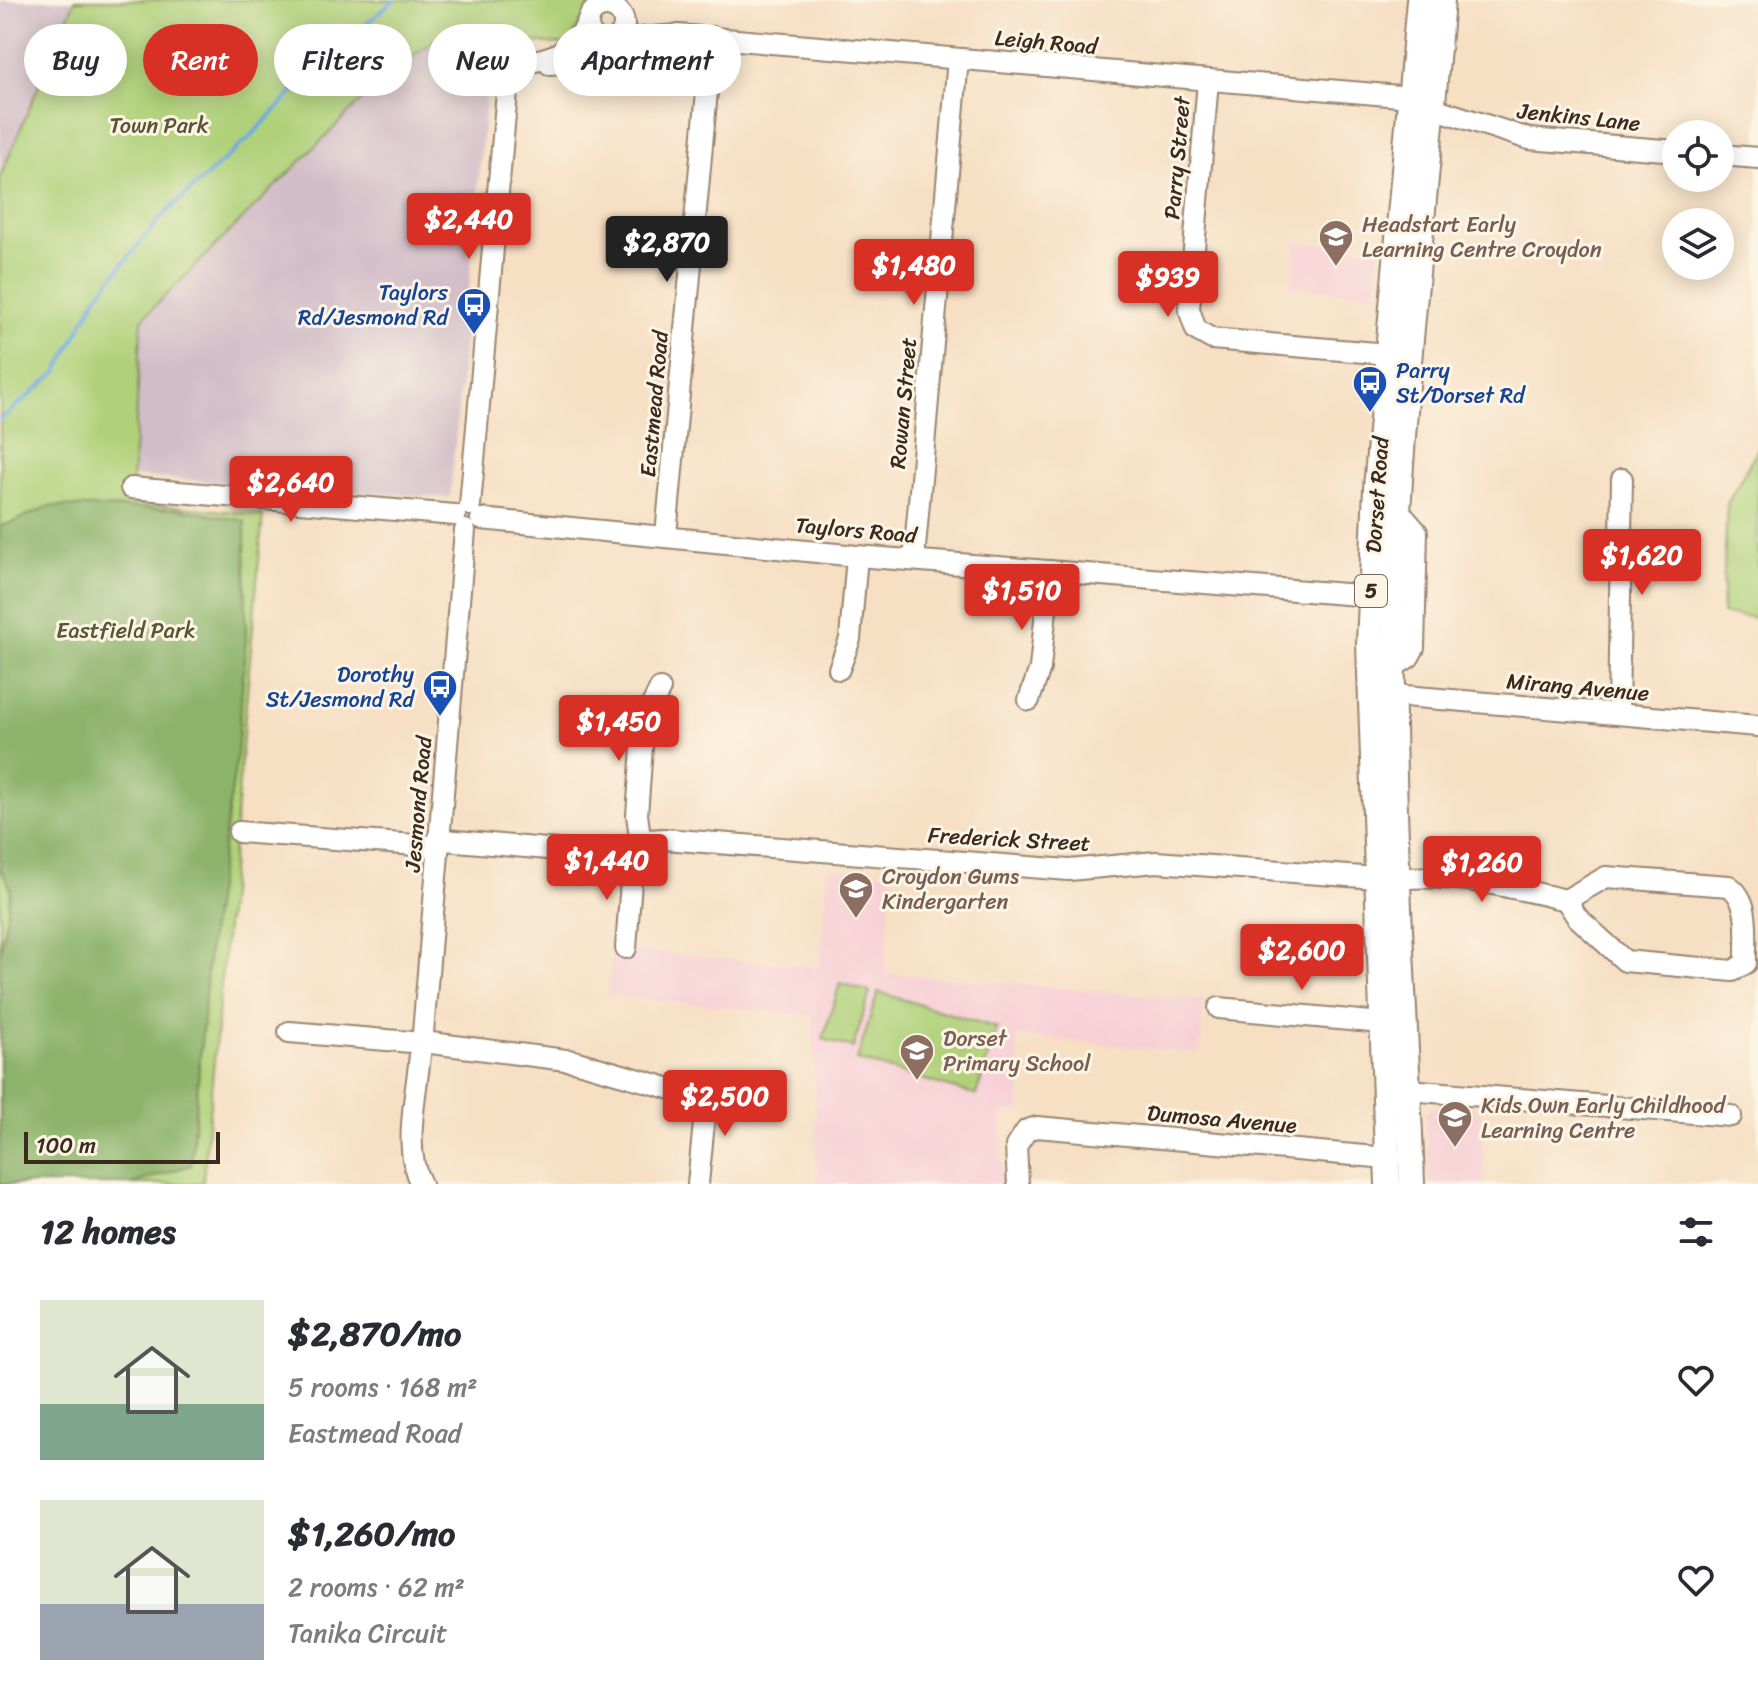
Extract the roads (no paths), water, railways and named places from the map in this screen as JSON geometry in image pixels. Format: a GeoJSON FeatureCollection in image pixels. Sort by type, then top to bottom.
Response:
{"type":"FeatureCollection","features":[{"type":"Feature","properties":{"kind":"main road","name":"Dorset Road"},"geometry":{"type":"LineString","coordinates":[[1388,1184],[1399,1158],[1408,1090],[1370,724],[1382,597],[1388,354],[1419,0]]}},
{"type":"Feature","properties":{"kind":"main road","name":"Dorset Road"},"geometry":{"type":"LineString","coordinates":[[1412,1184],[1399,1158],[1382,1023],[1393,667],[1382,597],[1398,510],[1442,0]]}},
{"type":"Feature","properties":{"kind":"main road"},"geometry":{"type":"LineString","coordinates":[[1411,97],[1433,108]]}},
{"type":"Feature","properties":{"kind":"street"},"geometry":{"type":"LineString","coordinates":[[594,11],[611,6],[622,10]]}},
{"type":"Feature","properties":{"kind":"street","name":"Leigh Road"},"geometry":{"type":"LineString","coordinates":[[622,10],[640,24]]}},
{"type":"Feature","properties":{"kind":"street","name":"Jesmond Road"},"geometry":{"type":"LineString","coordinates":[[537,61],[565,53],[576,45],[594,11]]}},
{"type":"Feature","properties":{"kind":"street","name":"Leigh Road"},"geometry":{"type":"LineString","coordinates":[[741,40],[1411,97]]}},
{"type":"Feature","properties":{"kind":"street","name":"Rowan Street"},"geometry":{"type":"LineString","coordinates":[[914,559],[958,59]]}},
{"type":"Feature","properties":{"kind":"street","name":"Parry Street"},"geometry":{"type":"LineString","coordinates":[[1208,81],[1189,309],[1196,330],[1212,339],[1388,354]]}},
{"type":"Feature","properties":{"kind":"street","name":"Jesmond Road"},"geometry":{"type":"LineString","coordinates":[[421,1184],[413,1163],[412,1146],[506,96]]}},
{"type":"Feature","properties":{"kind":"street","name":"Eastmead Road"},"geometry":{"type":"LineString","coordinates":[[666,535],[707,96]]}},
{"type":"Feature","properties":{"kind":"street","name":"Jenkins Lane"},"geometry":{"type":"LineString","coordinates":[[1433,108],[1529,139],[1662,150]]}},
{"type":"Feature","properties":{"kind":"street"},"geometry":{"type":"LineString","coordinates":[[1734,156],[1758,158]]}},
{"type":"Feature","properties":{"kind":"street"},"geometry":{"type":"LineString","coordinates":[[1618,714],[1622,479]]}},
{"type":"Feature","properties":{"kind":"street","name":"Taylors Road"},"geometry":{"type":"LineString","coordinates":[[131,488],[666,535],[857,556],[1382,597]]}},
{"type":"Feature","properties":{"kind":"street"},"geometry":{"type":"LineString","coordinates":[[1393,667],[1409,657],[1414,648],[1417,575],[1417,532],[1398,510]]}},
{"type":"Feature","properties":{"kind":"street"},"geometry":{"type":"LineString","coordinates":[[839,669],[850,639],[857,556]]}},
{"type":"Feature","properties":{"kind":"street"},"geometry":{"type":"LineString","coordinates":[[1029,700],[1040,668],[1050,571]]}},
{"type":"Feature","properties":{"kind":"street"},"geometry":{"type":"LineString","coordinates":[[626,948],[644,720],[660,689]]}},
{"type":"Feature","properties":{"kind":"street","name":"Mirang Avenue"},"geometry":{"type":"LineString","coordinates":[[1393,695],[1758,726]]}},
{"type":"Feature","properties":{"kind":"street","name":"Frederick Street"},"geometry":{"type":"LineString","coordinates":[[239,832],[430,846],[445,840],[615,855],[664,839],[1069,870],[1156,862],[1388,879],[1432,875],[1566,900]]}},
{"type":"Feature","properties":{"kind":"street"},"geometry":{"type":"LineString","coordinates":[[1606,877],[1729,886],[1739,893],[1744,903],[1746,963],[1733,971],[1625,961],[1577,917],[1566,900],[1606,877]]}},
{"type":"Feature","properties":{"kind":"street"},"geometry":{"type":"LineString","coordinates":[[1219,1008],[1382,1023]]}},
{"type":"Feature","properties":{"kind":"street"},"geometry":{"type":"LineString","coordinates":[[289,1032],[421,1043],[574,1061],[696,1096],[705,1112],[698,1184]]}},
{"type":"Feature","properties":{"kind":"street"},"geometry":{"type":"LineString","coordinates":[[1408,1090],[1731,1116]]}},
{"type":"Feature","properties":{"kind":"street","name":"Dumosa Avenue"},"geometry":{"type":"LineString","coordinates":[[1018,1184],[1016,1146],[1021,1137],[1037,1127],[1399,1158]]}},
{"type":"Feature","properties":{"kind":"waterway"},"geometry":{"type":"LineString","coordinates":[[0,420],[57,372],[97,296],[161,217],[252,135],[321,63],[394,0]]}},
{"type":"Feature","properties":{"kind":"place","name":"Headstart Early Learning Centre Croydon"},"geometry":{"type":"Point","coordinates":[1336,268]}},
{"type":"Feature","properties":{"kind":"place","name":"Taylors Rd/Jesmond Rd"},"geometry":{"type":"Point","coordinates":[474,336]}},
{"type":"Feature","properties":{"kind":"place","name":"Parry St/Dorset Rd"},"geometry":{"type":"Point","coordinates":[1370,414]}},
{"type":"Feature","properties":{"kind":"place","name":"Dorothy St/Jesmond Rd"},"geometry":{"type":"Point","coordinates":[440,718]}},
{"type":"Feature","properties":{"kind":"place","name":"Croydon Gums Kindergarten"},"geometry":{"type":"Point","coordinates":[856,920]}},
{"type":"Feature","properties":{"kind":"place","name":"Dorset Primary School"},"geometry":{"type":"Point","coordinates":[917,1082]}},
{"type":"Feature","properties":{"kind":"place","name":"Kids Own Early Childhood Learning Centre"},"geometry":{"type":"Point","coordinates":[1455,1149]}},
{"type":"Feature","properties":{"kind":"park label","name":"Town Park"},"geometry":{"type":"Point","coordinates":[159,125]}},
{"type":"Feature","properties":{"kind":"park label","name":"Eastfield Park"},"geometry":{"type":"Point","coordinates":[126,630]}}]}
